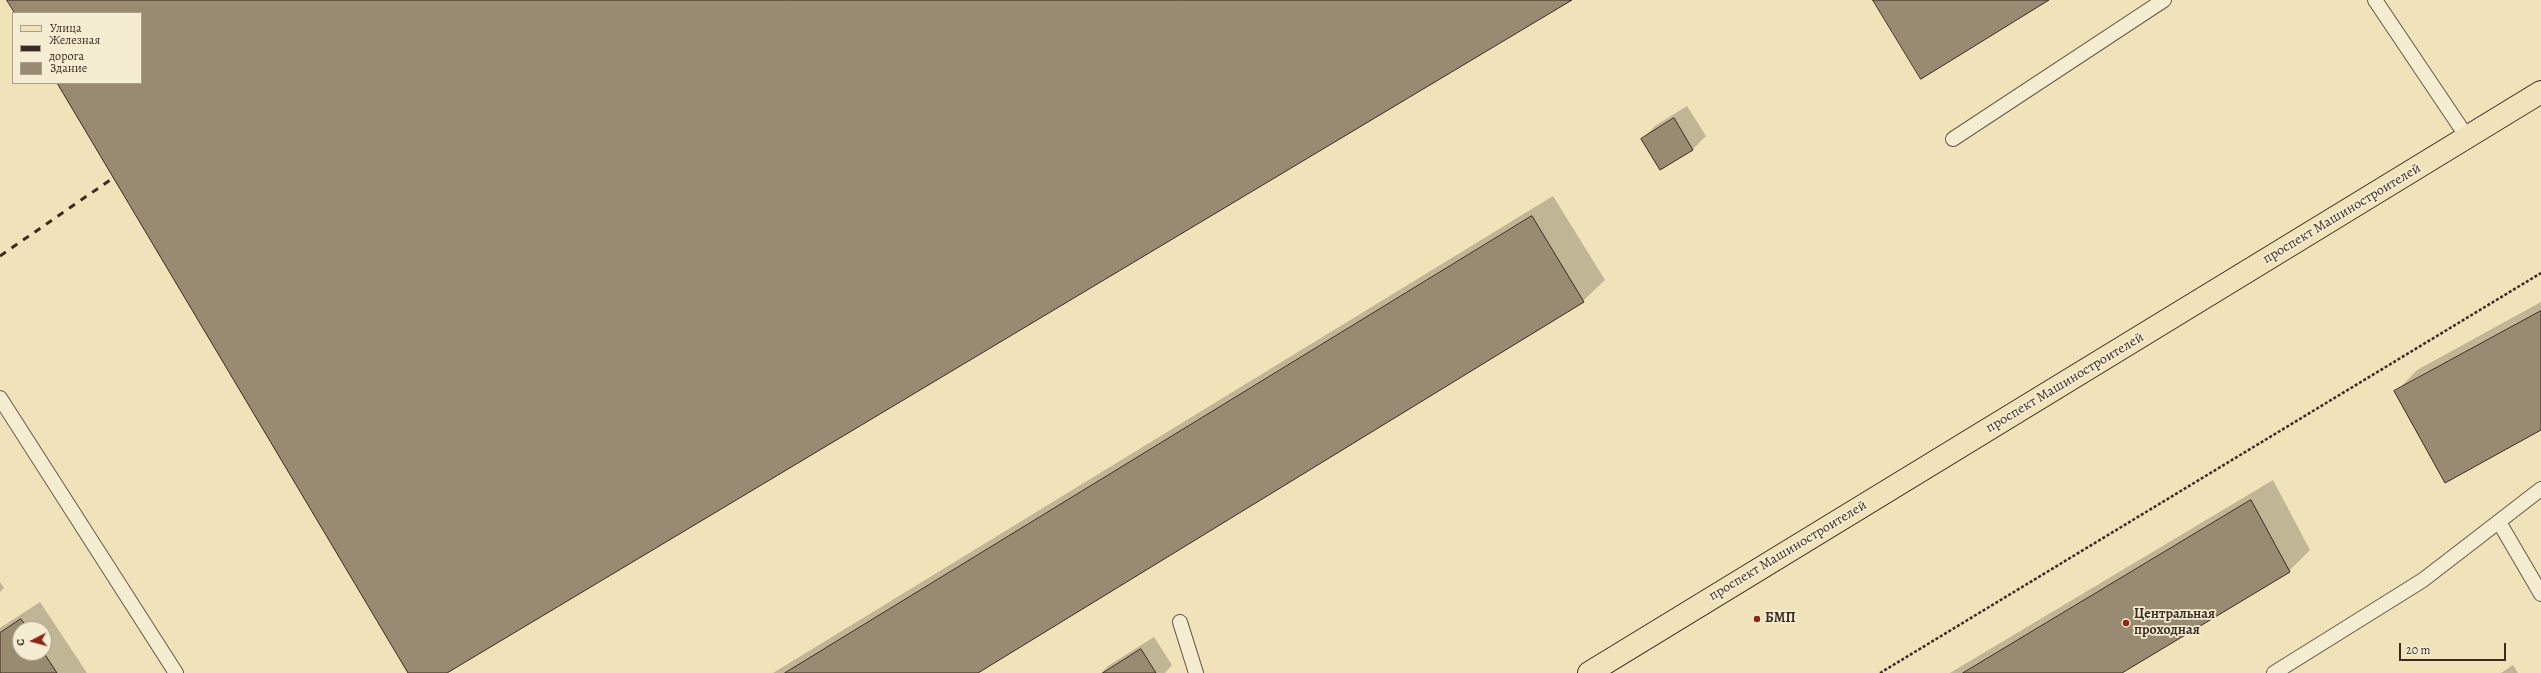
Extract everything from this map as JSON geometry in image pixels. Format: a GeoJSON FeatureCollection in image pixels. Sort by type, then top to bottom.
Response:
{"type":"FeatureCollection","features":[{"type":"Feature","properties":{"kind":"main road","name":"проспект Машиностроителей"},"geometry":{"type":"LineString","coordinates":[[1589,673],[2541,92]]}},
{"type":"Feature","properties":{"kind":"lane"},"geometry":{"type":"LineString","coordinates":[[1953,139],[2164,0]]}},
{"type":"Feature","properties":{"kind":"lane"},"geometry":{"type":"LineString","coordinates":[[2375,0],[2467,137]]}},
{"type":"Feature","properties":{"kind":"lane"},"geometry":{"type":"LineString","coordinates":[[0,398],[176,673]]}},
{"type":"Feature","properties":{"kind":"lane"},"geometry":{"type":"LineString","coordinates":[[2274,673],[2423,580],[2541,489]]}},
{"type":"Feature","properties":{"kind":"lane"},"geometry":{"type":"LineString","coordinates":[[2499,522],[2541,594]]}},
{"type":"Feature","properties":{"kind":"lane"},"geometry":{"type":"LineString","coordinates":[[1180,622],[1196,673]]}},
{"type":"Feature","properties":{"kind":"path"},"geometry":{"type":"LineString","coordinates":[[1880,673],[2541,273]]}},
{"type":"Feature","properties":{"kind":"building"},"geometry":{"type":"Polygon","coordinates":[[[7,0],[1572,0],[447,673],[408,673],[58,84],[142,84],[142,12],[14,12],[7,0]]]}},
{"type":"Feature","properties":{"kind":"building"},"geometry":{"type":"Polygon","coordinates":[[[1873,0],[2049,0],[1921,79],[1873,0]]]}},
{"type":"Feature","properties":{"kind":"building"},"geometry":{"type":"Polygon","coordinates":[[[1674,118],[1693,150],[1660,170],[1641,139],[1674,118]]]}},
{"type":"Feature","properties":{"kind":"building"},"geometry":{"type":"Polygon","coordinates":[[[1532,216],[1584,302],[978,673],[785,673],[1532,216]]]}},
{"type":"Feature","properties":{"kind":"building"},"geometry":{"type":"Polygon","coordinates":[[[2541,311],[2541,430],[2445,483],[2394,391],[2541,311]]]}},
{"type":"Feature","properties":{"kind":"building","name":"Центральная проходная"},"geometry":{"type":"Polygon","coordinates":[[[2251,500],[2290,572],[2122,673],[1963,673],[2251,500]]]}},
{"type":"Feature","properties":{"kind":"building"},"geometry":{"type":"Polygon","coordinates":[[[12,625],[12,661],[49,661],[57,673],[0,673],[0,633],[12,625]]]}},
{"type":"Feature","properties":{"kind":"building"},"geometry":{"type":"Polygon","coordinates":[[[1141,649],[1156,673],[1103,673],[1141,649]]]}},
{"type":"Feature","properties":{"kind":"railway"},"geometry":{"type":"LineString","coordinates":[[0,256],[113,178]]}},
{"type":"Feature","properties":{"kind":"place","name":"БМП"},"geometry":{"type":"Point","coordinates":[1757,619]}},
{"type":"Feature","properties":{"kind":"place","name":"Центральная проходная"},"geometry":{"type":"Point","coordinates":[2126,623]}}]}
